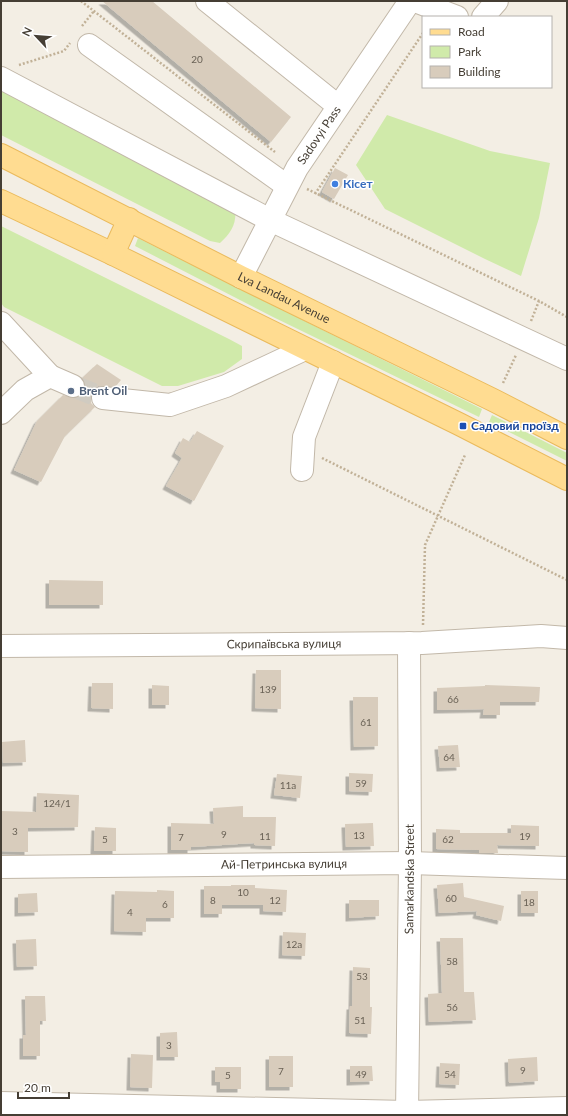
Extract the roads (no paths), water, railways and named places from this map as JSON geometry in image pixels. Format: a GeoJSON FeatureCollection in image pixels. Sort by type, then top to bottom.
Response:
{"type":"FeatureCollection","features":[{"type":"Feature","properties":{"kind":"main road","name":"Lva Landau Avenue"},"geometry":{"type":"LineString","coordinates":[[1,155],[241,277],[567,438]]}},
{"type":"Feature","properties":{"kind":"main road"},"geometry":{"type":"LineString","coordinates":[[1,201],[333,362],[567,479]]}},
{"type":"Feature","properties":{"kind":"main road"},"geometry":{"type":"LineString","coordinates":[[113,254],[129,219]]}},
{"type":"Feature","properties":{"kind":"street","name":"Sadovyi Pass"},"geometry":{"type":"LineString","coordinates":[[241,277],[291,178],[410,1]]}},
{"type":"Feature","properties":{"kind":"street"},"geometry":{"type":"LineString","coordinates":[[415,1],[454,16]]}},
{"type":"Feature","properties":{"kind":"street"},"geometry":{"type":"LineString","coordinates":[[484,16],[497,1]]}},
{"type":"Feature","properties":{"kind":"street"},"geometry":{"type":"LineString","coordinates":[[213,3],[338,106]]}},
{"type":"Feature","properties":{"kind":"street"},"geometry":{"type":"LineString","coordinates":[[81,38],[291,178]]}},
{"type":"Feature","properties":{"kind":"street"},"geometry":{"type":"LineString","coordinates":[[8,72],[270,220],[567,359]]}},
{"type":"Feature","properties":{"kind":"street"},"geometry":{"type":"LineString","coordinates":[[1,323],[50,376],[73,386]]}},
{"type":"Feature","properties":{"kind":"street"},"geometry":{"type":"LineString","coordinates":[[103,398],[170,405],[226,386],[305,349]]}},
{"type":"Feature","properties":{"kind":"street"},"geometry":{"type":"LineString","coordinates":[[302,470],[304,437],[333,362]]}},
{"type":"Feature","properties":{"kind":"street"},"geometry":{"type":"LineString","coordinates":[[1,413],[25,390],[50,376]]}},
{"type":"Feature","properties":{"kind":"street","name":"Скрипаївська вулиця"},"geometry":{"type":"LineString","coordinates":[[1,646],[416,643],[541,636],[567,638]]}},
{"type":"Feature","properties":{"kind":"street","name":"Samarkandska Street"},"geometry":{"type":"LineString","coordinates":[[407,1114],[410,863],[416,643]]}},
{"type":"Feature","properties":{"kind":"street","name":"Ай-Петринська вулиця"},"geometry":{"type":"LineString","coordinates":[[1,867],[410,863],[567,868]]}},
{"type":"Feature","properties":{"kind":"street"},"geometry":{"type":"LineString","coordinates":[[1,1102],[407,1114],[567,1108]]}},
{"type":"Feature","properties":{"kind":"tunnel"},"geometry":{"type":"LineString","coordinates":[[73,386],[103,398]]}},
{"type":"Feature","properties":{"kind":"place","name":"Кісет"},"geometry":{"type":"Point","coordinates":[335,184]}},
{"type":"Feature","properties":{"kind":"place","name":"Brent Oil"},"geometry":{"type":"Point","coordinates":[71,391]}},
{"type":"Feature","properties":{"kind":"place","name":"Садовий проїзд"},"geometry":{"type":"Point","coordinates":[463,426]}}]}
